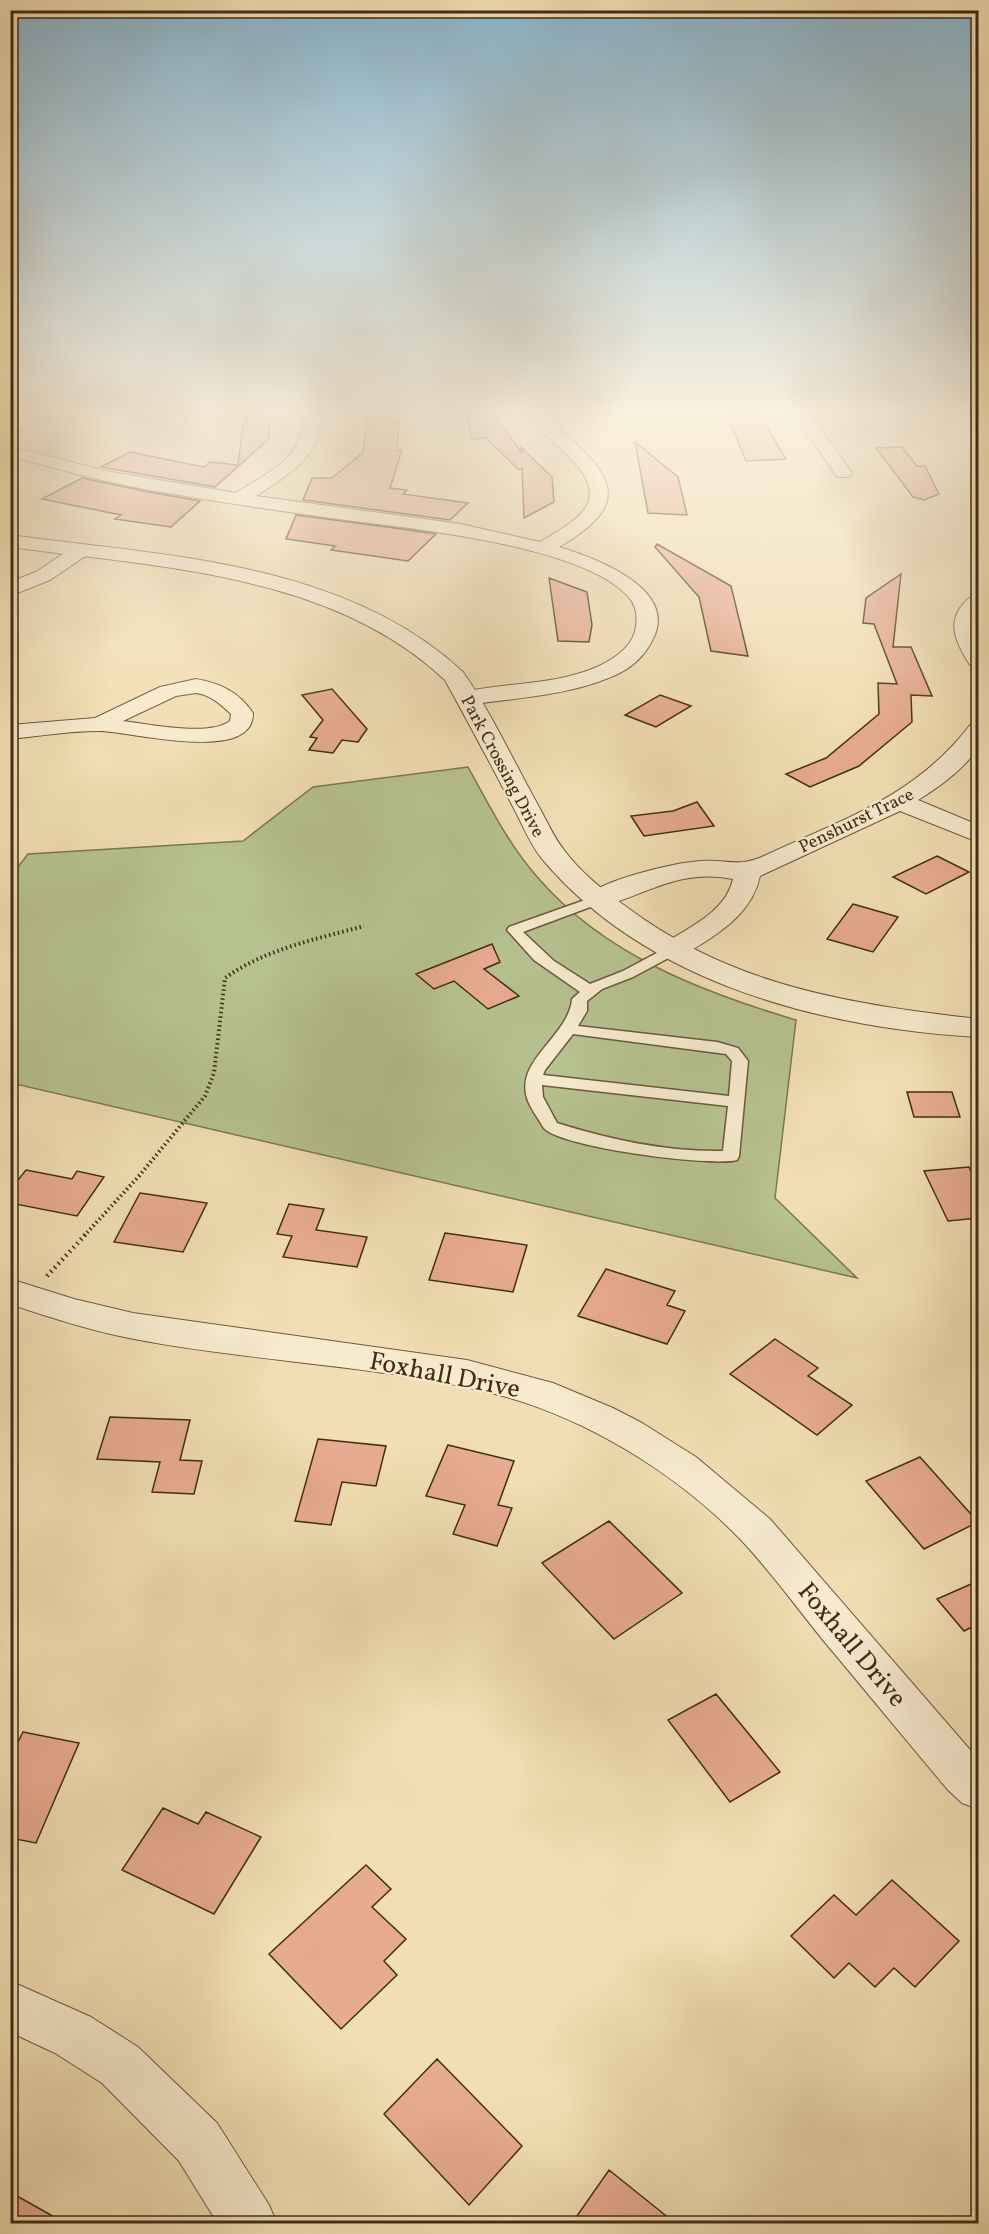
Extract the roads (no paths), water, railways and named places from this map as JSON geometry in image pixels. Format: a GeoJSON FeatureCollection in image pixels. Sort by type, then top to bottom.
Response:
{"type":"FeatureCollection","features":[{"type":"Feature","properties":{"kind":"street"},"geometry":{"type":"LineString","coordinates":[[337,513],[465,532],[542,549],[593,566],[630,588],[645,605],[649,617],[644,639],[629,657],[606,671],[561,685],[467,698]]}},
{"type":"Feature","properties":{"kind":"street"},"geometry":{"type":"LineString","coordinates":[[542,549],[575,529],[591,513]]}},
{"type":"Feature","properties":{"kind":"street","name":"Park Crossing Drive"},"geometry":{"type":"LineString","coordinates":[[10,541],[235,573],[288,586],[338,603],[376,620],[416,643],[455,677],[508,770],[542,839],[572,878],[635,930],[671,951],[756,986],[813,1003],[898,1019],[978,1028]]}},
{"type":"Feature","properties":{"kind":"street"},"geometry":{"type":"LineString","coordinates":[[10,590],[43,576],[80,551]]}},
{"type":"Feature","properties":{"kind":"street"},"geometry":{"type":"LineString","coordinates":[[978,600],[966,615],[964,633],[978,660]]}},
{"type":"Feature","properties":{"kind":"street"},"geometry":{"type":"LineString","coordinates":[[10,732],[100,724],[207,736],[232,731],[242,724],[242,713],[228,699],[209,688],[191,686],[177,688],[155,697],[100,724]]}},
{"type":"Feature","properties":{"kind":"street","name":"Penshurst Trace"},"geometry":{"type":"LineString","coordinates":[[748,872],[901,802],[937,777],[964,752],[978,730]]}},
{"type":"Feature","properties":{"kind":"street"},"geometry":{"type":"LineString","coordinates":[[901,802],[978,834]]}},
{"type":"Feature","properties":{"kind":"street"},"geometry":{"type":"LineString","coordinates":[[596,900],[628,886],[675,873],[713,868],[748,872],[747,888],[729,913],[671,951]]}},
{"type":"Feature","properties":{"kind":"street","name":"Foxhall Drive"},"geometry":{"type":"LineString","coordinates":[[17,1293],[66,1310],[132,1326],[431,1367],[486,1377],[541,1393],[604,1420],[675,1462],[719,1495],[756,1530],[964,1775],[978,1788]]}},
{"type":"Feature","properties":{"kind":"street"},"geometry":{"type":"LineString","coordinates":[[10,2006],[73,2035],[120,2065],[198,2142],[250,2223]]}},
{"type":"Feature","properties":{"kind":"lane"},"geometry":{"type":"LineString","coordinates":[[591,991],[523,942],[514,930],[596,900]]}},
{"type":"Feature","properties":{"kind":"lane"},"geometry":{"type":"LineString","coordinates":[[569,1029],[601,1035],[717,1047],[732,1051],[740,1061],[731,1156],[708,1157],[585,1139],[551,1127],[535,1097],[534,1079],[537,1069],[569,1029],[579,1011],[580,999],[597,986],[628,974],[671,951]]}},
{"type":"Feature","properties":{"kind":"lane"},"geometry":{"type":"LineString","coordinates":[[534,1079],[736,1102]]}}]}
